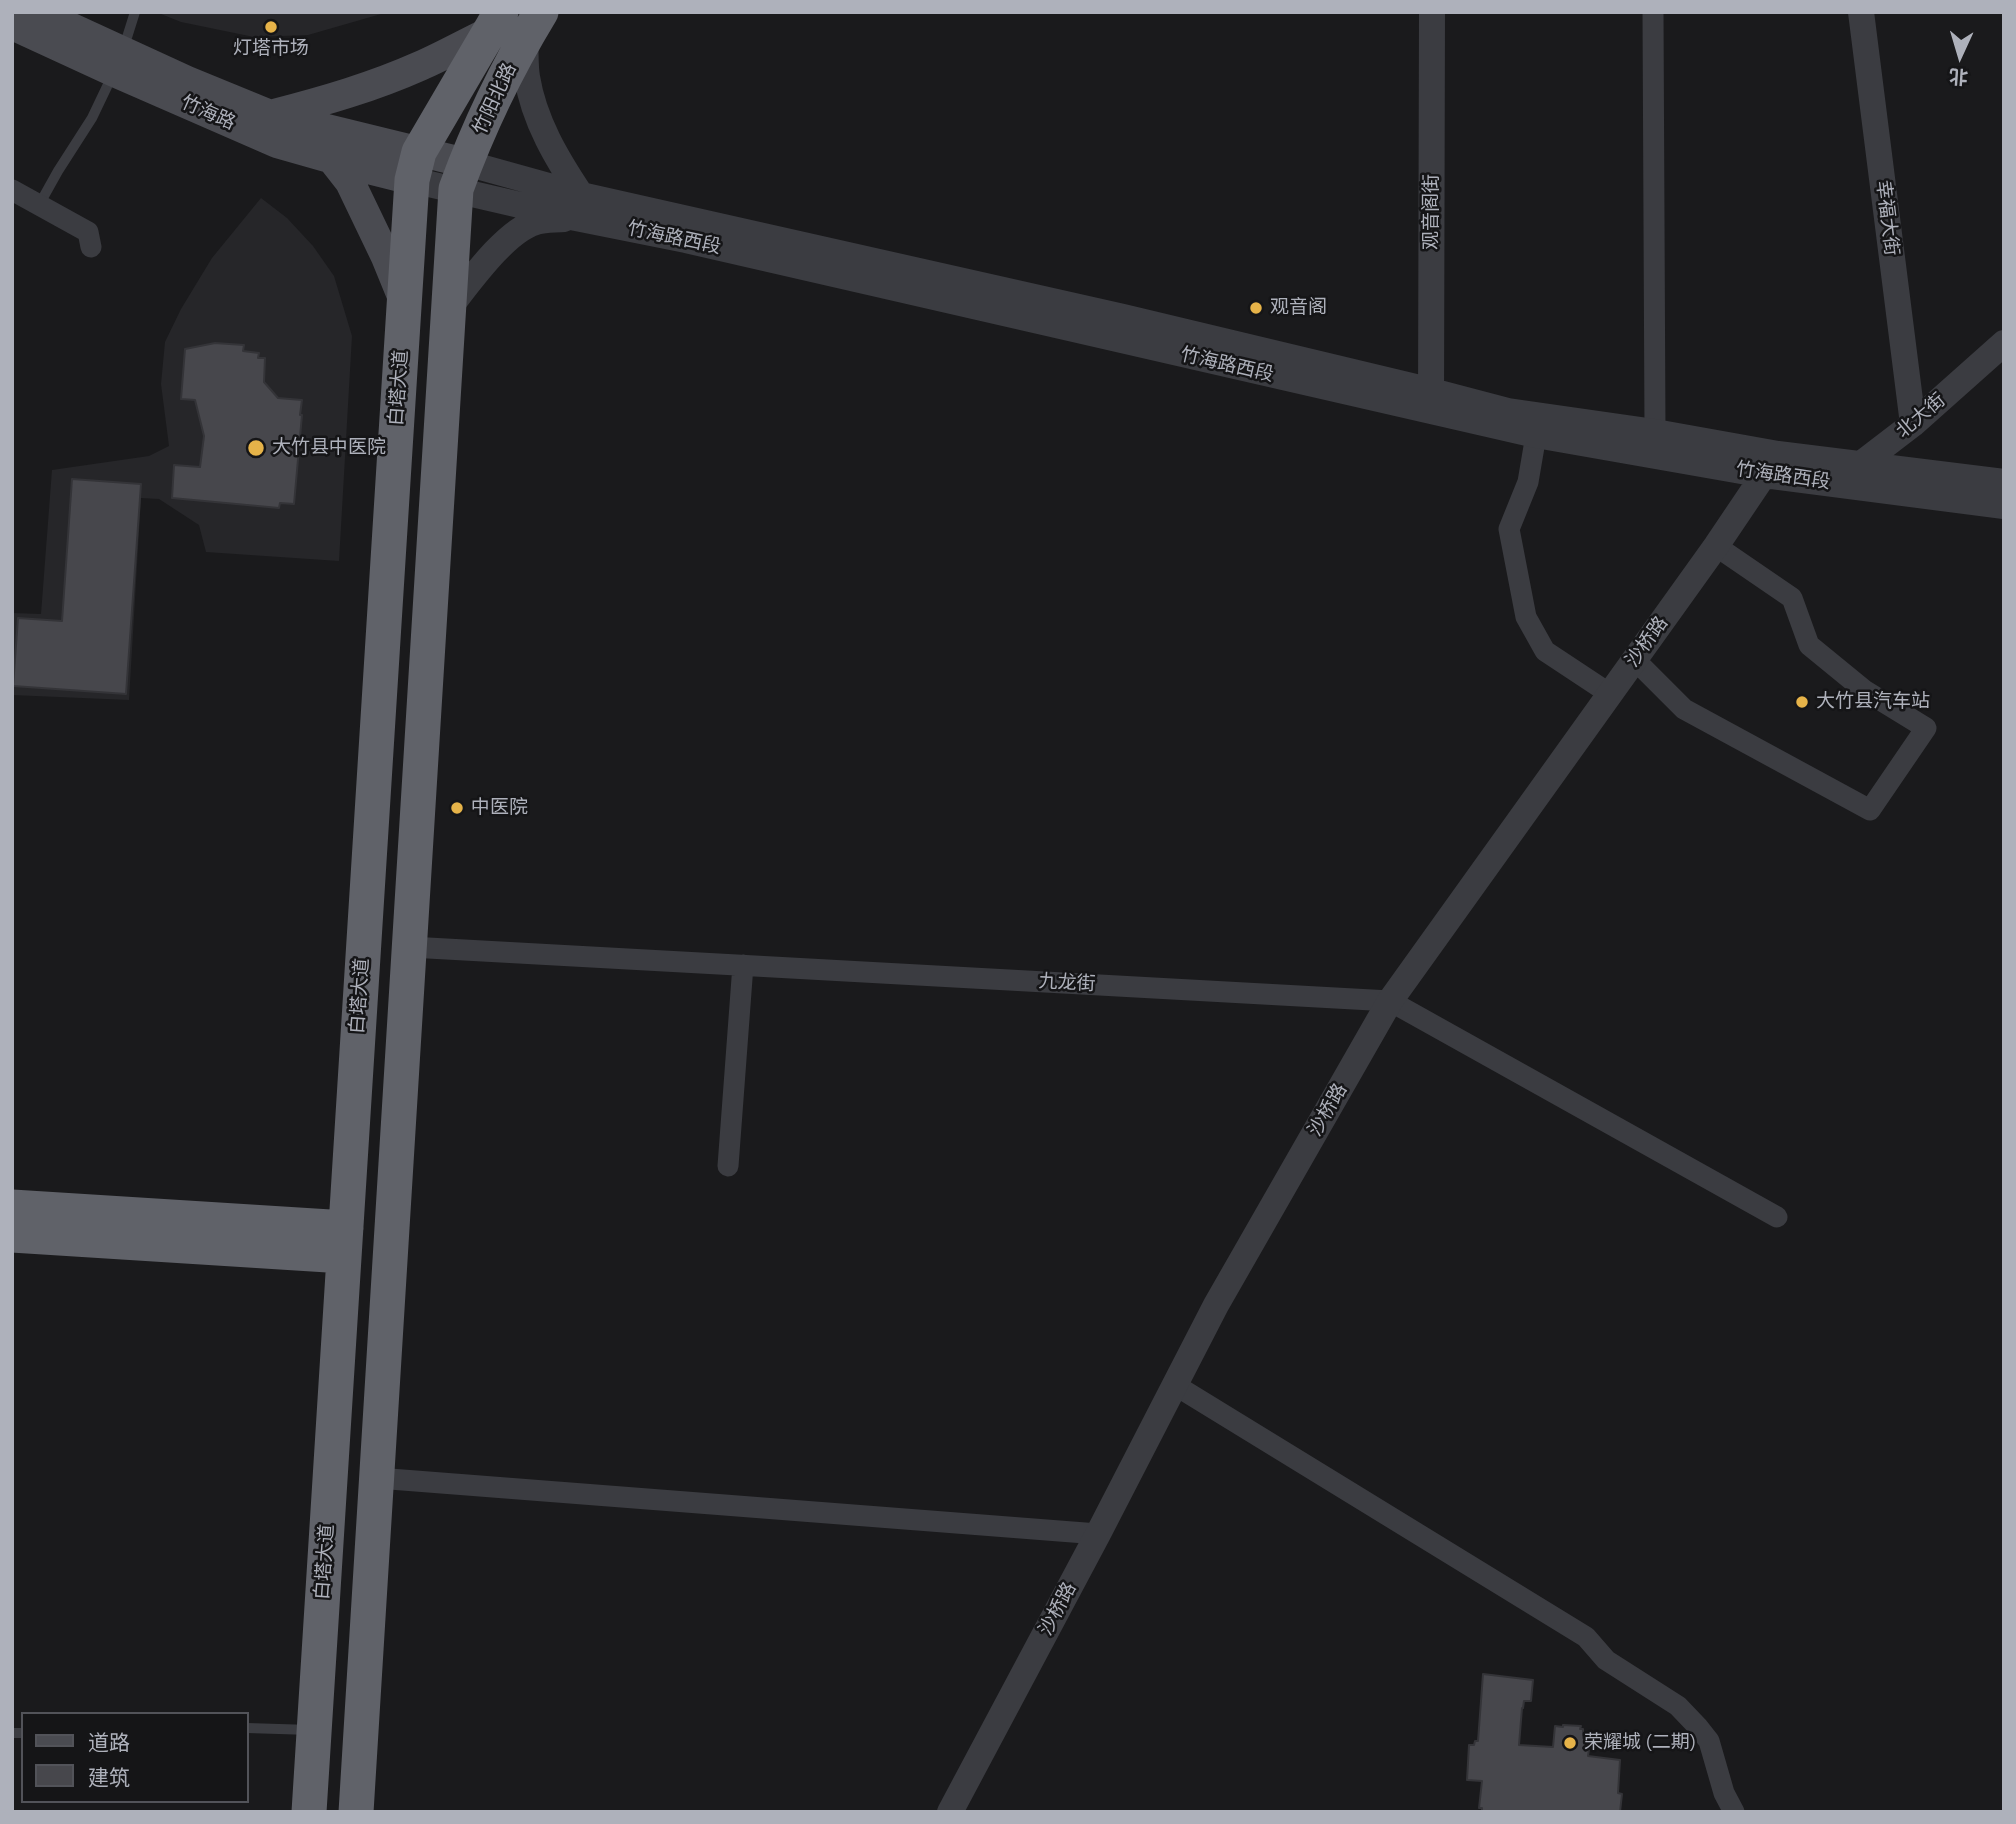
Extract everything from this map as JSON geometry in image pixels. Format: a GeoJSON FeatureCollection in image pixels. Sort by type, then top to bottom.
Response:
{"type":"FeatureCollection","features":[{"type":"Feature","properties":{"kind":"highway","name":"竹阳北路"},"geometry":{"type":"LineString","coordinates":[[415,166],[495,22]]}},
{"type":"Feature","properties":{"kind":"highway","name":"竹阳北路"},"geometry":{"type":"LineString","coordinates":[[461,176],[502,84],[533,26]]}},
{"type":"Feature","properties":{"kind":"highway","name":"白塔大道"},"geometry":{"type":"LineString","coordinates":[[309,1812],[404,302],[415,166]]}},
{"type":"Feature","properties":{"kind":"highway"},"geometry":{"type":"LineString","coordinates":[[356,1812],[449,309],[461,176]]}},
{"type":"Feature","properties":{"kind":"highway"},"geometry":{"type":"LineString","coordinates":[[12,1207],[345,1242]]}},
{"type":"Feature","properties":{"kind":"highway"},"geometry":{"type":"LineString","coordinates":[[12,1235],[345,1242]]}},
{"type":"Feature","properties":{"kind":"main road","name":"竹海路"},"geometry":{"type":"LineString","coordinates":[[37,12],[118,62],[277,143],[332,159],[415,166]]}},
{"type":"Feature","properties":{"kind":"main road"},"geometry":{"type":"LineString","coordinates":[[270,115],[326,101],[420,66],[495,22]]}},
{"type":"Feature","properties":{"kind":"main road","name":"竹海路"},"geometry":{"type":"LineString","coordinates":[[12,25],[118,62],[187,81],[270,115],[415,166]]}},
{"type":"Feature","properties":{"kind":"main road"},"geometry":{"type":"LineString","coordinates":[[332,159],[350,182],[404,302]]}},
{"type":"Feature","properties":{"kind":"main road"},"geometry":{"type":"LineString","coordinates":[[415,166],[461,176]]}},
{"type":"Feature","properties":{"kind":"street","name":"观音阁街"},"geometry":{"type":"LineString","coordinates":[[1431,401],[1432,12]]}},
{"type":"Feature","properties":{"kind":"street"},"geometry":{"type":"LineString","coordinates":[[1653,12],[1655,432]]}},
{"type":"Feature","properties":{"kind":"street","name":"幸福大街"},"geometry":{"type":"LineString","coordinates":[[1861,12],[1913,424]]}},
{"type":"Feature","properties":{"kind":"street"},"geometry":{"type":"LineString","coordinates":[[449,309],[481,267],[510,237],[535,222],[578,206],[535,112],[526,75],[533,26]]}},
{"type":"Feature","properties":{"kind":"street","name":"竹海路西段"},"geometry":{"type":"LineString","coordinates":[[461,176],[578,206],[700,243],[1431,401],[1655,432],[1835,483],[2004,506]]}},
{"type":"Feature","properties":{"kind":"street"},"geometry":{"type":"LineString","coordinates":[[12,190],[88,232],[91,247]]}},
{"type":"Feature","properties":{"kind":"street","name":"北大街"},"geometry":{"type":"LineString","coordinates":[[1835,483],[1913,424],[2004,343]]}},
{"type":"Feature","properties":{"kind":"street","name":"竹海路西段"},"geometry":{"type":"LineString","coordinates":[[1431,401],[1536,435],[1771,464],[1861,464],[2004,482]]}},
{"type":"Feature","properties":{"kind":"street"},"geometry":{"type":"LineString","coordinates":[[1536,435],[1528,482],[1509,529],[1526,617],[1545,651],[1610,694]]}},
{"type":"Feature","properties":{"kind":"street","name":"沙桥路"},"geometry":{"type":"LineString","coordinates":[[950,1812],[1098,1534],[1216,1304],[1390,1001],[1716,546],[1771,464]]}},
{"type":"Feature","properties":{"kind":"street"},"geometry":{"type":"LineString","coordinates":[[1634,660],[1684,709],[1870,810],[1926,728],[1864,690],[1809,645],[1792,598],[1716,546]]}},
{"type":"Feature","properties":{"kind":"street","name":"九龙街"},"geometry":{"type":"LineString","coordinates":[[410,947],[1390,1001]]}},
{"type":"Feature","properties":{"kind":"street"},"geometry":{"type":"LineString","coordinates":[[728,1166],[743,965]]}},
{"type":"Feature","properties":{"kind":"street"},"geometry":{"type":"LineString","coordinates":[[1390,1001],[1777,1217]]}},
{"type":"Feature","properties":{"kind":"street"},"geometry":{"type":"LineString","coordinates":[[1175,1385],[1586,1637],[1606,1660],[1678,1706],[1709,1741],[1724,1793],[1734,1812]]}},
{"type":"Feature","properties":{"kind":"street"},"geometry":{"type":"LineString","coordinates":[[377,1478],[1098,1534]]}},
{"type":"Feature","properties":{"kind":"lane"},"geometry":{"type":"LineString","coordinates":[[39,205],[92,118],[118,62],[135,12]]}},
{"type":"Feature","properties":{"kind":"lane"},"geometry":{"type":"LineString","coordinates":[[248,1728],[314,1730]]}},
{"type":"Feature","properties":{"kind":"shaded area","name":"灯塔市场"},"geometry":{"type":"Polygon","coordinates":[[[156,12],[388,12],[308,35],[254,37],[181,22],[156,12]]]}},
{"type":"Feature","properties":{"kind":"shaded area","name":"大竹县中医院"},"geometry":{"type":"Polygon","coordinates":[[[261,198],[287,218],[313,246],[334,276],[352,336],[339,561],[206,552],[199,525],[159,499],[141,498],[129,700],[12,695],[12,613],[41,614],[52,470],[149,456],[169,446],[161,384],[165,342],[181,309],[212,258],[261,198]]]}},
{"type":"Feature","properties":{"kind":"building","name":"大竹县中医院"},"geometry":{"type":"Polygon","coordinates":[[[215,343],[244,345],[243,351],[259,353],[258,358],[265,358],[264,382],[278,398],[302,400],[294,504],[280,503],[279,508],[172,498],[174,465],[200,467],[204,436],[195,400],[181,399],[185,349],[215,343]]]}},
{"type":"Feature","properties":{"kind":"building"},"geometry":{"type":"Polygon","coordinates":[[[72,479],[141,484],[126,694],[13,686],[18,618],[62,621],[72,479]]]}},
{"type":"Feature","properties":{"kind":"building","name":"荣耀城 (二期)"},"geometry":{"type":"Polygon","coordinates":[[[1483,1674],[1533,1680],[1531,1701],[1524,1701],[1522,1708],[1519,1745],[1553,1747],[1555,1726],[1581,1726],[1583,1738],[1586,1738],[1585,1748],[1589,1749],[1588,1756],[1620,1760],[1620,1812],[1482,1812],[1482,1808],[1479,1808],[1482,1781],[1467,1780],[1469,1745],[1478,1741],[1483,1674]]]}},
{"type":"Feature","properties":{"kind":"place","name":"灯塔市场"},"geometry":{"type":"Point","coordinates":[271,27]}},
{"type":"Feature","properties":{"kind":"place","name":"观音阁"},"geometry":{"type":"Point","coordinates":[1256,308]}},
{"type":"Feature","properties":{"kind":"place","name":"大竹县中医院"},"geometry":{"type":"Point","coordinates":[256,448]}},
{"type":"Feature","properties":{"kind":"place","name":"大竹县汽车站"},"geometry":{"type":"Point","coordinates":[1802,702]}},
{"type":"Feature","properties":{"kind":"place","name":"中医院"},"geometry":{"type":"Point","coordinates":[457,808]}},
{"type":"Feature","properties":{"kind":"place","name":"荣耀城 (二期)"},"geometry":{"type":"Point","coordinates":[1570,1743]}}]}
